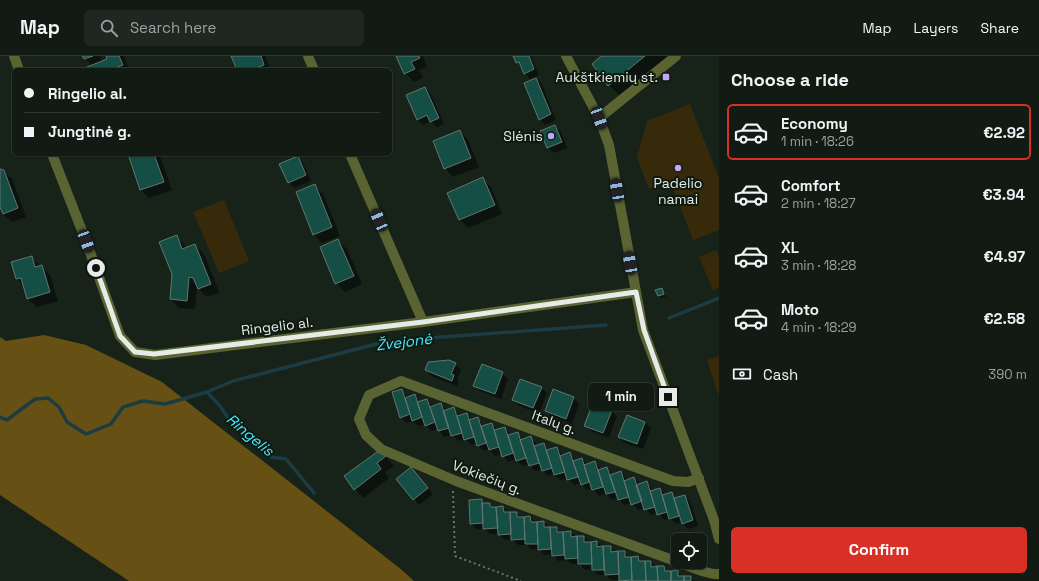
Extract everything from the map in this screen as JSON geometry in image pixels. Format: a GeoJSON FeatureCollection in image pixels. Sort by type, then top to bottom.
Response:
{"type":"FeatureCollection","features":[{"type":"Feature","properties":{"kind":"street"},"geometry":{"type":"LineString","coordinates":[[14,56],[18,68]]}},
{"type":"Feature","properties":{"kind":"street"},"geometry":{"type":"LineString","coordinates":[[308,56],[313,68]]}},
{"type":"Feature","properties":{"kind":"street"},"geometry":{"type":"LineString","coordinates":[[566,56],[599,118],[609,145],[644,330],[699,478],[719,539]]}},
{"type":"Feature","properties":{"kind":"street"},"geometry":{"type":"LineString","coordinates":[[599,118],[676,56]]}},
{"type":"Feature","properties":{"kind":"street","name":"Ringelio al."},"geometry":{"type":"LineString","coordinates":[[53,156],[86,241],[120,336],[135,352],[154,354],[423,322],[636,292]]}},
{"type":"Feature","properties":{"kind":"street"},"geometry":{"type":"LineString","coordinates":[[351,156],[423,322]]}},
{"type":"Feature","properties":{"kind":"street","name":"Italų g."},"geometry":{"type":"LineString","coordinates":[[401,381],[673,480],[688,482],[699,478]]}},
{"type":"Feature","properties":{"kind":"street","name":"Vokiečių g."},"geometry":{"type":"LineString","coordinates":[[401,381],[369,395],[359,419],[366,435],[381,449],[452,479],[671,559]]}},
{"type":"Feature","properties":{"kind":"street","name":"Vokiečių g."},"geometry":{"type":"LineString","coordinates":[[697,569],[719,574]]}},
{"type":"Feature","properties":{"kind":"path"},"geometry":{"type":"LineString","coordinates":[[452,479],[455,556],[521,581]]}},
{"type":"Feature","properties":{"kind":"shaded area","name":"Padelio namai"},"geometry":{"type":"Polygon","coordinates":[[[690,104],[719,178],[719,230],[693,240],[670,181],[649,189],[637,158],[647,121],[690,104]]]}},
{"type":"Feature","properties":{"kind":"shaded area"},"geometry":{"type":"Polygon","coordinates":[[[224,200],[249,261],[219,273],[193,212],[224,200]]]}},
{"type":"Feature","properties":{"kind":"shaded area"},"geometry":{"type":"Polygon","coordinates":[[[716,250],[719,257],[719,287],[713,290],[699,257],[716,250]]]}},
{"type":"Feature","properties":{"kind":"shaded area"},"geometry":{"type":"Polygon","coordinates":[[[44,335],[86,345],[162,382],[414,581],[129,581],[0,495],[0,337],[6,341],[44,335]]]}},
{"type":"Feature","properties":{"kind":"shaded area"},"geometry":{"type":"Polygon","coordinates":[[[719,356],[719,396],[707,360],[719,356]]]}},
{"type":"Feature","properties":{"kind":"building"},"geometry":{"type":"Polygon","coordinates":[[[82,56],[93,56],[84,59],[82,56]]]}},
{"type":"Feature","properties":{"kind":"building"},"geometry":{"type":"Polygon","coordinates":[[[106,56],[119,56],[123,65],[115,68],[87,68],[87,67],[107,59],[106,56]]]}},
{"type":"Feature","properties":{"kind":"building"},"geometry":{"type":"Polygon","coordinates":[[[231,56],[261,56],[264,65],[256,68],[236,68],[231,56]]]}},
{"type":"Feature","properties":{"kind":"building"},"geometry":{"type":"Polygon","coordinates":[[[396,56],[419,56],[420,58],[411,62],[415,69],[404,74],[396,56]]]}},
{"type":"Feature","properties":{"kind":"building"},"geometry":{"type":"Polygon","coordinates":[[[513,56],[529,56],[534,69],[524,74],[519,62],[516,63],[513,56]]]}},
{"type":"Feature","properties":{"kind":"building"},"geometry":{"type":"Polygon","coordinates":[[[601,56],[645,56],[608,86],[592,64],[601,56]]]}},
{"type":"Feature","properties":{"kind":"building"},"geometry":{"type":"Polygon","coordinates":[[[536,78],[551,114],[539,120],[524,83],[536,78]]]}},
{"type":"Feature","properties":{"kind":"building"},"geometry":{"type":"Polygon","coordinates":[[[425,87],[439,118],[430,122],[427,115],[417,120],[406,95],[425,87]]]}},
{"type":"Feature","properties":{"kind":"building","name":"Slėnis"},"geometry":{"type":"Polygon","coordinates":[[[555,125],[562,142],[547,148],[540,131],[555,125]]]}},
{"type":"Feature","properties":{"kind":"building"},"geometry":{"type":"Polygon","coordinates":[[[460,130],[471,158],[444,169],[433,141],[460,130]]]}},
{"type":"Feature","properties":{"kind":"building"},"geometry":{"type":"Polygon","coordinates":[[[129,156],[155,156],[164,182],[140,190],[129,156]]]}},
{"type":"Feature","properties":{"kind":"building"},"geometry":{"type":"Polygon","coordinates":[[[298,156],[306,175],[288,183],[279,164],[298,156]]]}},
{"type":"Feature","properties":{"kind":"building"},"geometry":{"type":"Polygon","coordinates":[[[0,169],[4,170],[18,208],[3,214],[0,207],[0,169]]]}},
{"type":"Feature","properties":{"kind":"building"},"geometry":{"type":"Polygon","coordinates":[[[483,177],[495,205],[459,220],[447,193],[483,177]]]}},
{"type":"Feature","properties":{"kind":"building"},"geometry":{"type":"Polygon","coordinates":[[[315,184],[332,227],[313,235],[296,192],[315,184]]]}},
{"type":"Feature","properties":{"kind":"building"},"geometry":{"type":"Polygon","coordinates":[[[177,235],[182,249],[195,244],[211,284],[198,289],[193,278],[189,277],[187,301],[170,299],[172,274],[159,242],[177,235]]]}},
{"type":"Feature","properties":{"kind":"building"},"geometry":{"type":"Polygon","coordinates":[[[338,239],[354,276],[335,284],[320,247],[338,239]]]}},
{"type":"Feature","properties":{"kind":"building"},"geometry":{"type":"Polygon","coordinates":[[[32,256],[35,267],[42,265],[50,292],[27,299],[21,278],[16,279],[11,262],[32,256]]]}},
{"type":"Feature","properties":{"kind":"building"},"geometry":{"type":"Polygon","coordinates":[[[662,288],[664,294],[658,296],[655,290],[662,288]]]}},
{"type":"Feature","properties":{"kind":"building"},"geometry":{"type":"Polygon","coordinates":[[[449,360],[456,363],[451,374],[454,375],[452,381],[425,370],[428,362],[449,360]]]}},
{"type":"Feature","properties":{"kind":"building"},"geometry":{"type":"Polygon","coordinates":[[[482,364],[503,372],[495,394],[473,386],[482,364]]]}},
{"type":"Feature","properties":{"kind":"building"},"geometry":{"type":"Polygon","coordinates":[[[520,379],[542,387],[533,408],[512,400],[520,379]]]}},
{"type":"Feature","properties":{"kind":"building"},"geometry":{"type":"Polygon","coordinates":[[[402,389],[410,414],[400,418],[392,392],[402,389]]]}},
{"type":"Feature","properties":{"kind":"building"},"geometry":{"type":"Polygon","coordinates":[[[553,389],[574,397],[566,419],[545,411],[553,389]]]}},
{"type":"Feature","properties":{"kind":"building"},"geometry":{"type":"Polygon","coordinates":[[[415,394],[422,417],[412,421],[405,398],[415,394]]]}},
{"type":"Feature","properties":{"kind":"building"},"geometry":{"type":"Polygon","coordinates":[[[427,399],[435,422],[425,426],[417,402],[427,399]]]}},
{"type":"Feature","properties":{"kind":"building"},"geometry":{"type":"Polygon","coordinates":[[[441,403],[449,428],[438,431],[430,407],[441,403]]]}},
{"type":"Feature","properties":{"kind":"building"},"geometry":{"type":"Polygon","coordinates":[[[593,403],[612,410],[603,433],[584,426],[593,403]]]}},
{"type":"Feature","properties":{"kind":"building"},"geometry":{"type":"Polygon","coordinates":[[[454,407],[462,433],[451,436],[443,411],[454,407]]]}},
{"type":"Feature","properties":{"kind":"building"},"geometry":{"type":"Polygon","coordinates":[[[467,413],[474,437],[464,440],[457,416],[467,413]]]}},
{"type":"Feature","properties":{"kind":"building"},"geometry":{"type":"Polygon","coordinates":[[[627,415],[645,422],[637,444],[618,437],[627,415]]]}},
{"type":"Feature","properties":{"kind":"building"},"geometry":{"type":"Polygon","coordinates":[[[478,417],[486,443],[477,446],[469,420],[478,417]]]}},
{"type":"Feature","properties":{"kind":"building"},"geometry":{"type":"Polygon","coordinates":[[[492,423],[499,447],[489,450],[481,426],[492,423]]]}},
{"type":"Feature","properties":{"kind":"building"},"geometry":{"type":"Polygon","coordinates":[[[505,427],[513,453],[502,457],[494,430],[505,427]]]}},
{"type":"Feature","properties":{"kind":"building"},"geometry":{"type":"Polygon","coordinates":[[[518,432],[526,458],[516,461],[508,435],[518,432]]]}},
{"type":"Feature","properties":{"kind":"building"},"geometry":{"type":"Polygon","coordinates":[[[531,436],[539,463],[529,466],[520,440],[531,436]]]}},
{"type":"Feature","properties":{"kind":"building"},"geometry":{"type":"Polygon","coordinates":[[[544,443],[552,468],[542,471],[534,446],[544,443]]]}},
{"type":"Feature","properties":{"kind":"building"},"geometry":{"type":"Polygon","coordinates":[[[557,447],[565,472],[554,475],[546,450],[557,447]]]}},
{"type":"Feature","properties":{"kind":"building"},"geometry":{"type":"Polygon","coordinates":[[[377,452],[386,456],[377,463],[381,469],[354,490],[344,476],[377,452]]]}},
{"type":"Feature","properties":{"kind":"building"},"geometry":{"type":"Polygon","coordinates":[[[570,452],[578,477],[567,480],[560,456],[570,452]]]}},
{"type":"Feature","properties":{"kind":"building"},"geometry":{"type":"Polygon","coordinates":[[[582,458],[589,482],[581,485],[573,461],[582,458]]]}},
{"type":"Feature","properties":{"kind":"building"},"geometry":{"type":"Polygon","coordinates":[[[595,461],[603,487],[592,490],[584,465],[595,461]]]}},
{"type":"Feature","properties":{"kind":"building"},"geometry":{"type":"Polygon","coordinates":[[[411,467],[428,488],[413,500],[396,479],[411,467]]]}},
{"type":"Feature","properties":{"kind":"building"},"geometry":{"type":"Polygon","coordinates":[[[607,467],[615,492],[606,494],[598,470],[607,467]]]}},
{"type":"Feature","properties":{"kind":"building"},"geometry":{"type":"Polygon","coordinates":[[[621,471],[629,497],[618,500],[610,475],[621,471]]]}},
{"type":"Feature","properties":{"kind":"building"},"geometry":{"type":"Polygon","coordinates":[[[634,477],[642,501],[631,505],[624,481],[634,477]]]}},
{"type":"Feature","properties":{"kind":"building"},"geometry":{"type":"Polygon","coordinates":[[[647,481],[655,507],[644,510],[636,485],[647,481]]]}},
{"type":"Feature","properties":{"kind":"building"},"geometry":{"type":"Polygon","coordinates":[[[660,488],[667,512],[657,515],[650,491],[660,488]]]}},
{"type":"Feature","properties":{"kind":"building"},"geometry":{"type":"Polygon","coordinates":[[[672,492],[679,516],[669,519],[662,495],[672,492]]]}},
{"type":"Feature","properties":{"kind":"building"},"geometry":{"type":"Polygon","coordinates":[[[685,495],[693,520],[682,524],[674,498],[685,495]]]}},
{"type":"Feature","properties":{"kind":"building"},"geometry":{"type":"Polygon","coordinates":[[[482,499],[483,523],[470,524],[469,500],[482,499]]]}},
{"type":"Feature","properties":{"kind":"building"},"geometry":{"type":"Polygon","coordinates":[[[482,503],[490,503],[490,507],[496,507],[498,528],[483,529],[482,503]]]}},
{"type":"Feature","properties":{"kind":"building"},"geometry":{"type":"Polygon","coordinates":[[[503,506],[504,512],[510,512],[511,534],[498,535],[496,507],[503,506]]]}},
{"type":"Feature","properties":{"kind":"building"},"geometry":{"type":"Polygon","coordinates":[[[510,512],[517,512],[517,517],[524,517],[525,539],[511,540],[510,512]]]}},
{"type":"Feature","properties":{"kind":"building"},"geometry":{"type":"Polygon","coordinates":[[[530,516],[531,522],[537,522],[538,544],[525,544],[524,517],[530,516]]]}},
{"type":"Feature","properties":{"kind":"building"},"geometry":{"type":"Polygon","coordinates":[[[544,521],[544,527],[550,527],[551,549],[538,550],[537,522],[544,521]]]}},
{"type":"Feature","properties":{"kind":"building"},"geometry":{"type":"Polygon","coordinates":[[[550,527],[557,527],[557,532],[563,532],[564,555],[552,556],[550,527]]]}},
{"type":"Feature","properties":{"kind":"building"},"geometry":{"type":"Polygon","coordinates":[[[571,531],[571,537],[577,536],[578,558],[565,559],[563,532],[571,531]]]}},
{"type":"Feature","properties":{"kind":"building"},"geometry":{"type":"Polygon","coordinates":[[[577,536],[584,536],[584,542],[591,542],[592,564],[578,564],[577,536]]]}},
{"type":"Feature","properties":{"kind":"building"},"geometry":{"type":"Polygon","coordinates":[[[597,541],[597,547],[603,546],[604,570],[592,570],[591,542],[597,541]]]}},
{"type":"Feature","properties":{"kind":"building"},"geometry":{"type":"Polygon","coordinates":[[[603,546],[611,546],[611,552],[618,551],[619,574],[605,575],[603,546]]]}},
{"type":"Feature","properties":{"kind":"building"},"geometry":{"type":"Polygon","coordinates":[[[618,551],[625,551],[625,557],[631,557],[632,580],[619,581],[618,551]]]}},
{"type":"Feature","properties":{"kind":"building"},"geometry":{"type":"Polygon","coordinates":[[[638,556],[639,561],[645,561],[646,581],[632,581],[631,557],[638,556]]]}},
{"type":"Feature","properties":{"kind":"building"},"geometry":{"type":"Polygon","coordinates":[[[645,561],[651,561],[651,567],[657,566],[658,581],[646,581],[645,561]]]}},
{"type":"Feature","properties":{"kind":"building"},"geometry":{"type":"Polygon","coordinates":[[[657,566],[664,566],[665,571],[671,571],[671,581],[658,581],[657,566]]]}},
{"type":"Feature","properties":{"kind":"building"},"geometry":{"type":"Polygon","coordinates":[[[678,570],[678,576],[684,576],[684,581],[671,581],[671,571],[678,570]]]}},
{"type":"Feature","properties":{"kind":"building"},"geometry":{"type":"Polygon","coordinates":[[[684,576],[691,576],[691,581],[684,581],[684,576]]]}},
{"type":"Feature","properties":{"kind":"waterway","name":"Žvejonė"},"geometry":{"type":"LineString","coordinates":[[669,318],[719,298]]}},
{"type":"Feature","properties":{"kind":"waterway","name":"Žvejonė"},"geometry":{"type":"LineString","coordinates":[[207,392],[233,381],[388,341],[606,325]]}},
{"type":"Feature","properties":{"kind":"waterway","name":"Ringelis"},"geometry":{"type":"LineString","coordinates":[[0,417],[7,420],[35,399],[48,398],[59,407],[67,422],[86,434],[111,424],[123,407],[143,401],[165,404],[207,392],[220,406],[232,424],[271,457],[286,459],[314,493]]}},
{"type":"Feature","properties":{"kind":"place","name":"Aukštkiemių st."},"geometry":{"type":"Point","coordinates":[666,77]}},
{"type":"Feature","properties":{"kind":"place","name":"Slėnis"},"geometry":{"type":"Point","coordinates":[551,136]}},
{"type":"Feature","properties":{"kind":"place","name":"Padelio namai"},"geometry":{"type":"Point","coordinates":[678,168]}},
{"type":"Feature","properties":{"kind":"route"},"geometry":{"type":"LineString","coordinates":[[96,268],[120,336],[135,352],[154,354],[423,322],[636,292],[644,330],[668,397]]}}]}
